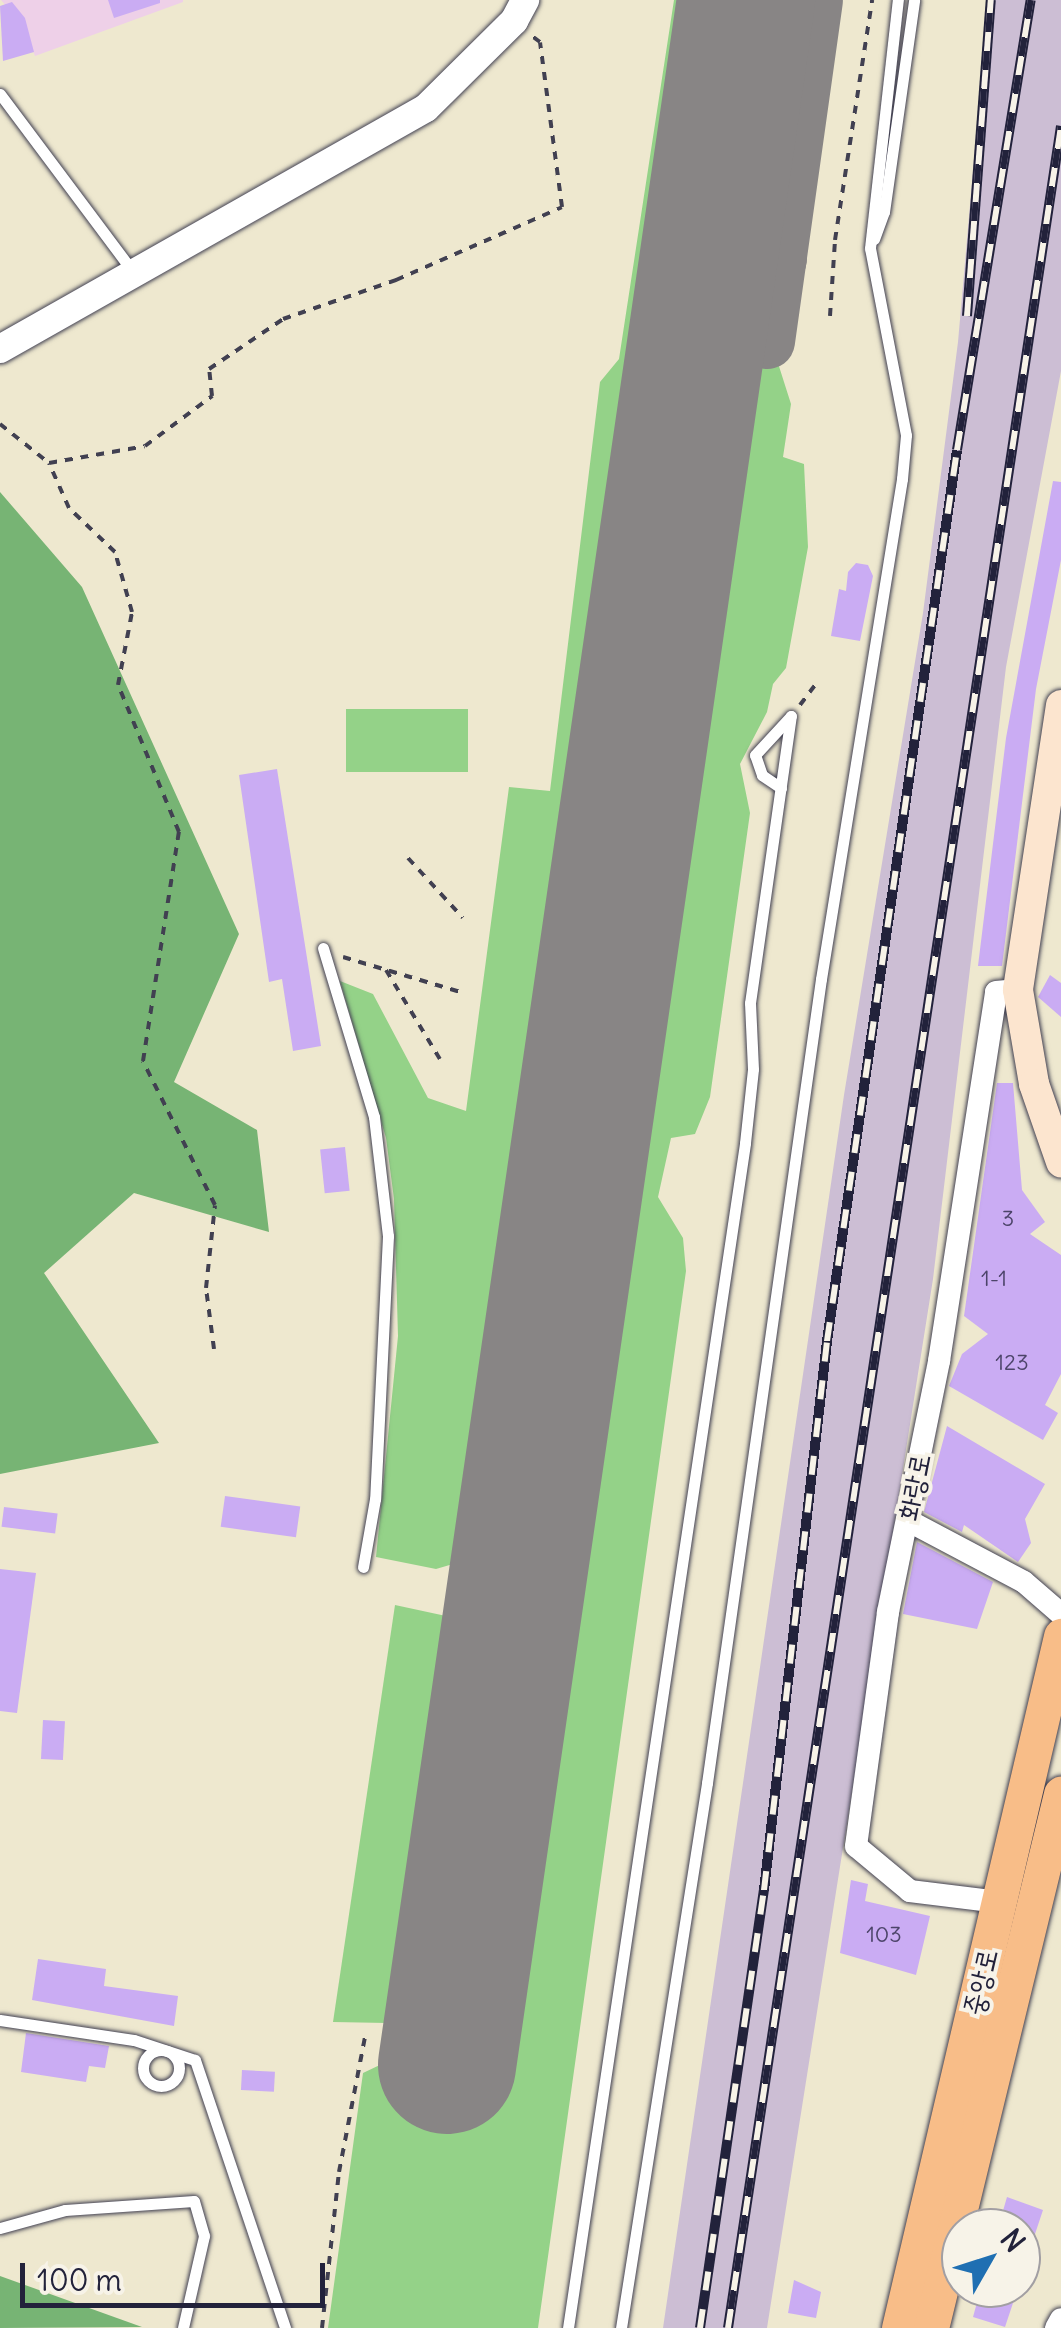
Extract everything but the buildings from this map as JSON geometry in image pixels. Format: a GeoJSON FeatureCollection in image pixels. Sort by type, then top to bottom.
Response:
{"type":"FeatureCollection","features":[{"type":"Feature","properties":{"kind":"main road"},"geometry":{"type":"LineString","coordinates":[[1061,705],[1018,990],[1034,1084],[1061,1162]]}},
{"type":"Feature","properties":{"kind":"main road","name":"중앙로"},"geometry":{"type":"LineString","coordinates":[[899,2328],[1061,1636]]}},
{"type":"Feature","properties":{"kind":"main road","name":"중앙로"},"geometry":{"type":"LineString","coordinates":[[931,2328],[1061,1794]]}},
{"type":"Feature","properties":{"kind":"street"},"geometry":{"type":"LineString","coordinates":[[0,349],[426,108],[520,10]]}},
{"type":"Feature","properties":{"kind":"street","name":"화랑로"},"geometry":{"type":"LineString","coordinates":[[999,1902],[910,1890],[856,1846],[907,1520],[940,1361],[996,992],[1018,990]]}},
{"type":"Feature","properties":{"kind":"street"},"geometry":{"type":"LineString","coordinates":[[907,1520],[1024,1582],[1061,1614]]}},
{"type":"Feature","properties":{"kind":"street"},"geometry":{"type":"LineString","coordinates":[[1056,2328],[1061,2319]]}},
{"type":"Feature","properties":{"kind":"lane"},"geometry":{"type":"LineString","coordinates":[[621,2328],[824,960],[902,479],[906,435],[870,248],[898,0]]}},
{"type":"Feature","properties":{"kind":"lane"},"geometry":{"type":"LineString","coordinates":[[870,248],[884,212],[914,0]]}},
{"type":"Feature","properties":{"kind":"lane"},"geometry":{"type":"LineString","coordinates":[[0,94],[134,273]]}},
{"type":"Feature","properties":{"kind":"lane"},"geometry":{"type":"LineString","coordinates":[[781,788],[762,775],[755,755],[791,716]]}},
{"type":"Feature","properties":{"kind":"lane"},"geometry":{"type":"LineString","coordinates":[[568,2328],[745,1143],[753,1069],[750,1003],[791,716]]}},
{"type":"Feature","properties":{"kind":"lane"},"geometry":{"type":"LineString","coordinates":[[323,949],[374,1116],[388,1236],[375,1499],[363,1567]]}},
{"type":"Feature","properties":{"kind":"lane"},"geometry":{"type":"LineString","coordinates":[[0,2020],[168,2051],[194,2060],[285,2328]]}},
{"type":"Feature","properties":{"kind":"lane"},"geometry":{"type":"LineString","coordinates":[[0,2228],[65,2210],[194,2200],[204,2236],[183,2328]]}},
{"type":"Feature","properties":{"kind":"path"},"geometry":{"type":"LineString","coordinates":[[830,316],[835,240],[872,0]]}},
{"type":"Feature","properties":{"kind":"path"},"geometry":{"type":"LineString","coordinates":[[48,463],[145,446],[212,396],[210,369],[283,319],[396,280],[562,207],[540,42],[520,10]]}},
{"type":"Feature","properties":{"kind":"path"},"geometry":{"type":"LineString","coordinates":[[0,424],[48,463],[68,508],[115,552],[132,612],[118,685],[179,832],[143,1061],[216,1205],[206,1288],[214,1348]]}},
{"type":"Feature","properties":{"kind":"path"},"geometry":{"type":"LineString","coordinates":[[791,716],[816,684]]}},
{"type":"Feature","properties":{"kind":"path"},"geometry":{"type":"LineString","coordinates":[[408,858],[463,918]]}},
{"type":"Feature","properties":{"kind":"path"},"geometry":{"type":"LineString","coordinates":[[323,949],[464,993]]}},
{"type":"Feature","properties":{"kind":"path"},"geometry":{"type":"LineString","coordinates":[[386,970],[440,1059]]}},
{"type":"Feature","properties":{"kind":"path"},"geometry":{"type":"LineString","coordinates":[[322,2328],[339,2172],[365,2037]]}},
{"type":"Feature","properties":{"kind":"shaded area"},"geometry":{"type":"Polygon","coordinates":[[[1,0],[183,2],[35,56],[23,26],[1,0]]]}},
{"type":"Feature","properties":{"kind":"shaded area"},"geometry":{"type":"Polygon","coordinates":[[[988,0],[1061,0],[1061,371],[1006,667],[933,1279],[767,2328],[663,2328],[844,1095],[923,613],[958,342],[988,0]]]}},
{"type":"Feature","properties":{"kind":"green space"},"geometry":{"type":"Polygon","coordinates":[[[674,0],[714,0],[491,1529],[470,1559],[436,1569],[376,1557],[398,1336],[394,1199],[386,1138],[340,981],[373,994],[428,1098],[466,1111],[509,787],[550,791],[600,382],[619,359],[674,0]]]}},
{"type":"Feature","properties":{"kind":"green space"},"geometry":{"type":"Polygon","coordinates":[[[727,312],[752,321],[748,351],[777,360],[791,404],[783,457],[804,464],[808,547],[786,668],[773,684],[767,712],[740,764],[750,813],[710,1097],[695,1134],[671,1138],[658,1197],[683,1238],[686,1271],[538,2328],[328,2328],[363,2073],[384,2063],[472,2081],[727,312]]]}},
{"type":"Feature","properties":{"kind":"green space"},"geometry":{"type":"Polygon","coordinates":[[[0,492],[82,587],[239,934],[174,1082],[257,1130],[269,1232],[134,1193],[44,1273],[159,1443],[0,1474],[0,492]]]}},
{"type":"Feature","properties":{"kind":"green space"},"geometry":{"type":"Polygon","coordinates":[[[346,709],[468,709],[468,772],[346,772],[346,709]]]}},
{"type":"Feature","properties":{"kind":"green space"},"geometry":{"type":"Polygon","coordinates":[[[395,1605],[446,1616],[470,1648],[473,1664],[421,1990],[413,2006],[387,2023],[333,2022],[395,1605]]]}},
{"type":"Feature","properties":{"kind":"green space"},"geometry":{"type":"Polygon","coordinates":[[[0,2276],[142,2327],[0,2328],[0,2276]]]}},
{"type":"Feature","properties":{"kind":"taxiway"},"geometry":{"type":"LineString","coordinates":[[767,341],[815,0]]}},
{"type":"Feature","properties":{"kind":"taxiway"},"geometry":{"type":"LineString","coordinates":[[702,308],[717,286],[754,279],[779,259]]}},
{"type":"Feature","properties":{"kind":"runway"},"geometry":{"type":"LineString","coordinates":[[447,2065],[746,0]]}},
{"type":"Feature","properties":{"kind":"railway"},"geometry":{"type":"LineString","coordinates":[[967,316],[991,0]]}},
{"type":"Feature","properties":{"kind":"railway"},"geometry":{"type":"LineString","coordinates":[[700,2328],[764,1890],[827,1341],[957,450],[1031,0]]}},
{"type":"Feature","properties":{"kind":"railway"},"geometry":{"type":"LineString","coordinates":[[728,2328],[1061,126]]}}]}
